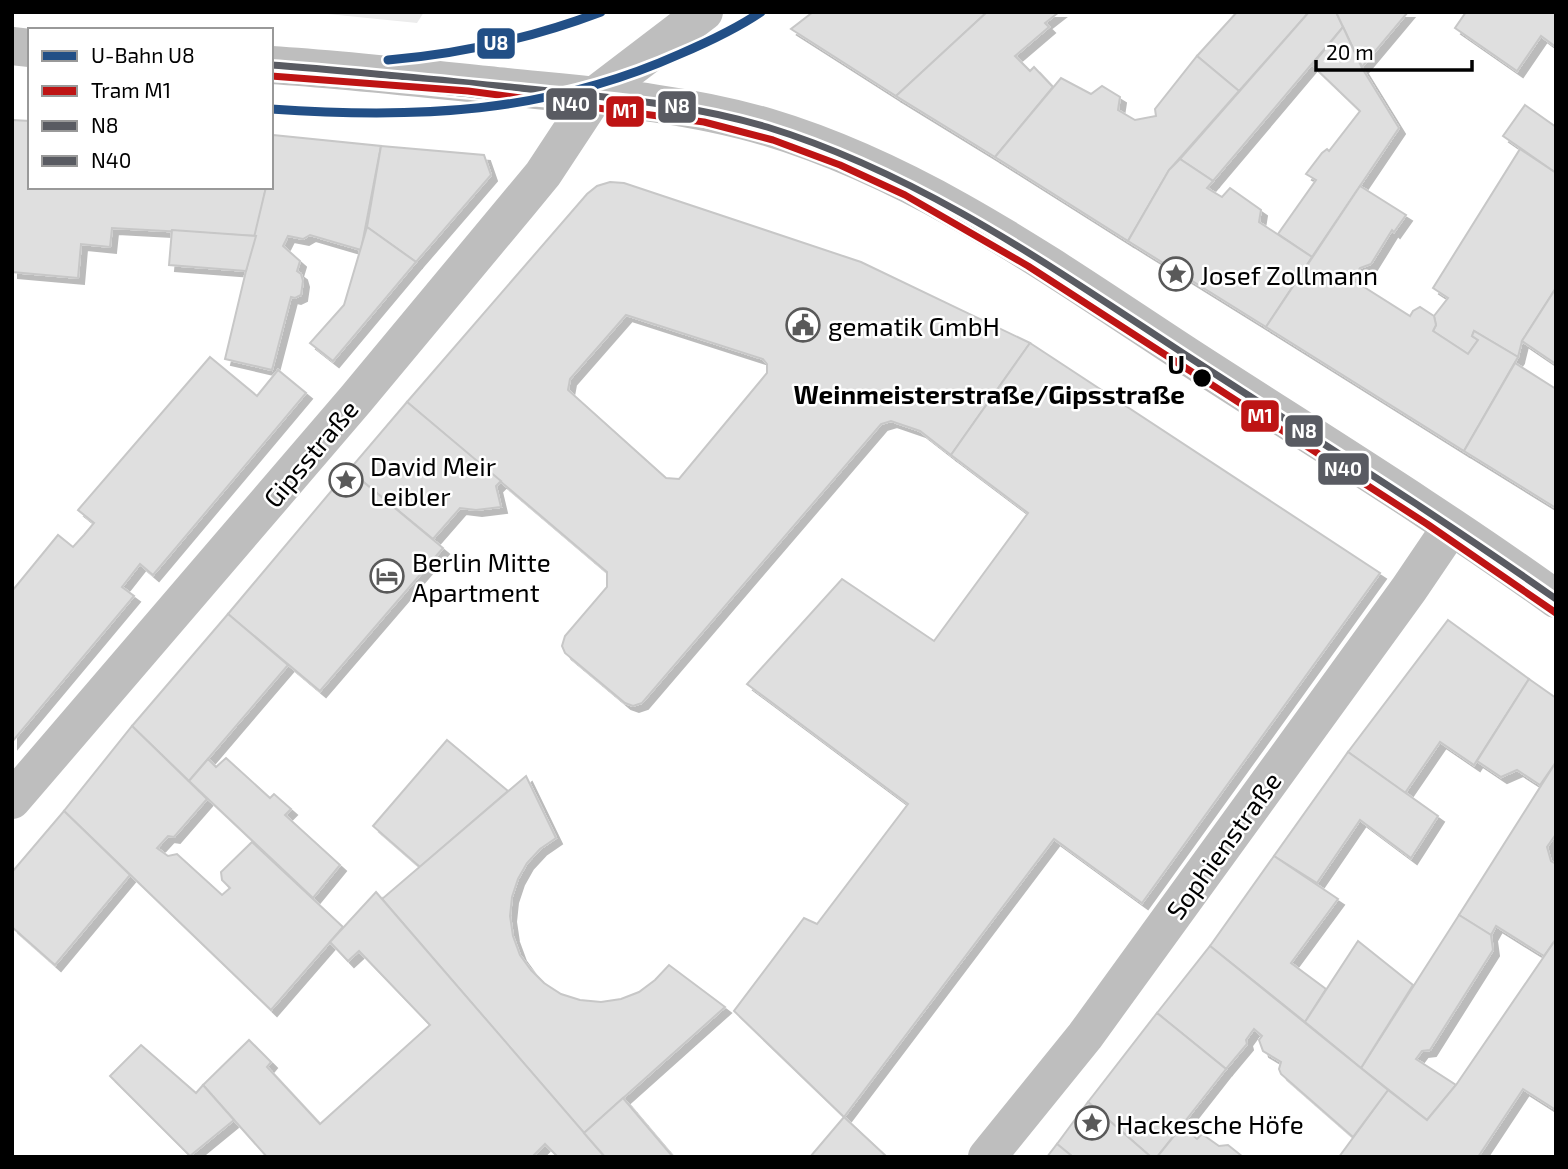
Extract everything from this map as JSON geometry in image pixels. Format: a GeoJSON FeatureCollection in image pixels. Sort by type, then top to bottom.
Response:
{"type":"FeatureCollection","features":[{"type":"Feature","properties":{"kind":"street","name":"Gipsstraße"},"geometry":{"type":"LineString","coordinates":[[12,800],[356,399],[543,174],[595,95],[704,12]]}},
{"type":"Feature","properties":{"kind":"street"},"geometry":{"type":"LineString","coordinates":[[273,65],[595,95],[699,109],[772,129],[854,159],[933,195],[1024,249],[1451,527],[1556,599]]}},
{"type":"Feature","properties":{"kind":"street","name":"Sophienstraße"},"geometry":{"type":"LineString","coordinates":[[987,1157],[1085,1036],[1451,527]]}},
{"type":"Feature","properties":{"kind":"shaded area"},"geometry":{"type":"Polygon","coordinates":[[[308,12],[424,12],[417,23],[308,12]]]}},
{"type":"Feature","properties":{"kind":"building"},"geometry":{"type":"Polygon","coordinates":[[[813,12],[987,12],[896,96],[791,29],[813,12]]]}},
{"type":"Feature","properties":{"kind":"building"},"geometry":{"type":"Polygon","coordinates":[[[987,12],[1059,12],[1045,23],[1049,27],[1015,56],[1030,71],[1034,67],[1053,87],[995,157],[896,96],[987,12]]]}},
{"type":"Feature","properties":{"kind":"building"},"geometry":{"type":"Polygon","coordinates":[[[1237,12],[1309,12],[1239,91],[1197,56],[1237,12]]]}},
{"type":"Feature","properties":{"kind":"building"},"geometry":{"type":"Polygon","coordinates":[[[1309,12],[1336,12],[1343,27],[1213,181],[1180,159],[1309,12]]]}},
{"type":"Feature","properties":{"kind":"building"},"geometry":{"type":"Polygon","coordinates":[[[1336,12],[1408,12],[1362,67],[1336,12]]]}},
{"type":"Feature","properties":{"kind":"building"},"geometry":{"type":"Polygon","coordinates":[[[1466,12],[1556,12],[1556,47],[1541,36],[1517,71],[1455,28],[1466,12]]]}},
{"type":"Feature","properties":{"kind":"building"},"geometry":{"type":"Polygon","coordinates":[[[1343,27],[1362,68],[1399,128],[1312,257],[1278,234],[1316,180],[1306,174],[1322,153],[1327,149],[1329,151],[1360,111],[1312,65],[1343,27]]]}},
{"type":"Feature","properties":{"kind":"building"},"geometry":{"type":"Polygon","coordinates":[[[1197,56],[1239,91],[1169,170],[1128,241],[995,157],[1061,78],[1091,94],[1102,86],[1120,97],[1118,110],[1135,120],[1156,116],[1155,109],[1197,56]]]}},
{"type":"Feature","properties":{"kind":"building"},"geometry":{"type":"Polygon","coordinates":[[[1525,105],[1556,127],[1556,173],[1503,136],[1525,105]]]}},
{"type":"Feature","properties":{"kind":"building"},"geometry":{"type":"Polygon","coordinates":[[[12,120],[28,121],[28,189],[266,189],[256,236],[112,228],[110,247],[81,244],[78,278],[12,272],[12,120]]]}},
{"type":"Feature","properties":{"kind":"building"},"geometry":{"type":"Polygon","coordinates":[[[273,135],[381,146],[361,250],[310,235],[303,239],[288,236],[283,246],[300,261],[297,271],[303,281],[301,295],[291,297],[272,370],[225,359],[266,189],[273,189],[273,135]]]}},
{"type":"Feature","properties":{"kind":"building"},"geometry":{"type":"Polygon","coordinates":[[[381,146],[484,155],[491,175],[416,262],[367,227],[381,146]]]}},
{"type":"Feature","properties":{"kind":"building"},"geometry":{"type":"Polygon","coordinates":[[[1520,149],[1556,173],[1556,288],[1522,341],[1518,357],[1474,331],[1472,336],[1478,340],[1468,354],[1433,331],[1436,325],[1434,316],[1448,298],[1433,288],[1520,149]]]}},
{"type":"Feature","properties":{"kind":"building"},"geometry":{"type":"Polygon","coordinates":[[[1180,159],[1213,181],[1207,188],[1222,197],[1230,188],[1261,210],[1259,222],[1312,257],[1266,327],[1128,241],[1169,170],[1180,159]]]}},
{"type":"Feature","properties":{"kind":"building"},"geometry":{"type":"Polygon","coordinates":[[[610,182],[624,183],[861,262],[1030,343],[951,455],[920,431],[891,421],[881,424],[642,703],[633,706],[625,703],[565,653],[562,646],[565,636],[607,587],[607,572],[407,402],[587,194],[597,186],[610,182]],[[626,315],[570,379],[568,390],[666,478],[679,479],[767,373],[767,364],[763,359],[626,315]]]}},
{"type":"Feature","properties":{"kind":"building"},"geometry":{"type":"Polygon","coordinates":[[[1360,186],[1406,215],[1394,232],[1392,230],[1371,264],[1360,268],[1353,280],[1410,316],[1420,307],[1434,316],[1436,325],[1433,331],[1468,354],[1478,340],[1472,336],[1474,331],[1518,357],[1464,451],[1266,327],[1360,186]]]}},
{"type":"Feature","properties":{"kind":"building"},"geometry":{"type":"Polygon","coordinates":[[[367,227],[416,262],[333,361],[310,343],[344,305],[367,227]]]}},
{"type":"Feature","properties":{"kind":"building"},"geometry":{"type":"Polygon","coordinates":[[[172,230],[256,236],[246,271],[169,265],[172,230]]]}},
{"type":"Feature","properties":{"kind":"building"},"geometry":{"type":"Polygon","coordinates":[[[1556,288],[1556,364],[1522,341],[1556,288]]]}},
{"type":"Feature","properties":{"kind":"building"},"geometry":{"type":"Polygon","coordinates":[[[1030,343],[1380,573],[1142,903],[1054,839],[844,1117],[734,1011],[804,918],[817,924],[908,804],[747,684],[842,579],[934,641],[1028,513],[951,455],[1030,343]]]}},
{"type":"Feature","properties":{"kind":"building"},"geometry":{"type":"Polygon","coordinates":[[[210,357],[257,396],[278,370],[306,393],[153,575],[140,564],[122,587],[134,596],[12,742],[12,591],[58,535],[73,547],[84,535],[94,523],[78,510],[210,357]]]}},
{"type":"Feature","properties":{"kind":"building"},"geometry":{"type":"Polygon","coordinates":[[[1515,363],[1556,389],[1556,508],[1464,451],[1515,363]]]}},
{"type":"Feature","properties":{"kind":"building"},"geometry":{"type":"Polygon","coordinates":[[[407,402],[501,481],[496,486],[501,507],[476,510],[460,508],[433,539],[349,470],[407,402]]]}},
{"type":"Feature","properties":{"kind":"building"},"geometry":{"type":"Polygon","coordinates":[[[349,470],[443,548],[320,691],[228,614],[349,470]]]}},
{"type":"Feature","properties":{"kind":"building"},"geometry":{"type":"Polygon","coordinates":[[[228,614],[288,665],[189,781],[132,726],[228,614]]]}},
{"type":"Feature","properties":{"kind":"building"},"geometry":{"type":"Polygon","coordinates":[[[1448,620],[1529,679],[1474,765],[1440,742],[1405,793],[1348,752],[1448,620]]]}},
{"type":"Feature","properties":{"kind":"building"},"geometry":{"type":"Polygon","coordinates":[[[1529,679],[1556,698],[1556,762],[1540,785],[1517,770],[1501,777],[1477,761],[1529,679]]]}},
{"type":"Feature","properties":{"kind":"building"},"geometry":{"type":"Polygon","coordinates":[[[132,726],[207,799],[174,837],[168,836],[157,848],[168,856],[177,854],[222,895],[230,888],[222,880],[221,872],[252,842],[343,927],[271,1010],[64,811],[132,726]]]}},
{"type":"Feature","properties":{"kind":"building"},"geometry":{"type":"Polygon","coordinates":[[[447,740],[508,791],[420,867],[373,826],[447,740]]]}},
{"type":"Feature","properties":{"kind":"building"},"geometry":{"type":"Polygon","coordinates":[[[1348,752],[1438,816],[1411,858],[1360,820],[1317,883],[1274,856],[1348,752]]]}},
{"type":"Feature","properties":{"kind":"building"},"geometry":{"type":"Polygon","coordinates":[[[226,758],[270,798],[274,794],[291,809],[285,815],[340,865],[313,898],[189,781],[208,759],[216,767],[226,758]]]}},
{"type":"Feature","properties":{"kind":"building"},"geometry":{"type":"Polygon","coordinates":[[[1556,762],[1556,834],[1547,847],[1551,861],[1556,864],[1556,939],[1544,956],[1496,926],[1491,935],[1459,915],[1556,762]]]}},
{"type":"Feature","properties":{"kind":"building"},"geometry":{"type":"Polygon","coordinates":[[[526,776],[556,838],[540,849],[527,863],[512,897],[510,916],[513,936],[520,955],[531,970],[561,994],[580,1000],[601,1002],[621,999],[639,992],[669,965],[725,1007],[584,1133],[382,899],[526,776]]]}},
{"type":"Feature","properties":{"kind":"building"},"geometry":{"type":"Polygon","coordinates":[[[64,811],[130,875],[55,965],[12,927],[12,872],[64,811]]]}},
{"type":"Feature","properties":{"kind":"building"},"geometry":{"type":"Polygon","coordinates":[[[1274,856],[1338,899],[1291,963],[1326,989],[1305,1022],[1210,946],[1274,856]]]}},
{"type":"Feature","properties":{"kind":"building"},"geometry":{"type":"Polygon","coordinates":[[[376,892],[605,1157],[558,1157],[545,1144],[532,1157],[267,1157],[203,1085],[249,1040],[271,1062],[267,1067],[320,1124],[430,1025],[359,951],[348,961],[330,942],[376,892]]]}},
{"type":"Feature","properties":{"kind":"building"},"geometry":{"type":"Polygon","coordinates":[[[1459,915],[1491,935],[1493,950],[1430,1050],[1422,1051],[1416,1059],[1456,1085],[1427,1120],[1361,1068],[1459,915]]]}},
{"type":"Feature","properties":{"kind":"building"},"geometry":{"type":"Polygon","coordinates":[[[1556,939],[1556,1110],[1523,1089],[1478,1157],[1339,1157],[1388,1090],[1427,1120],[1456,1085],[1556,939]]]}},
{"type":"Feature","properties":{"kind":"building"},"geometry":{"type":"Polygon","coordinates":[[[1358,941],[1413,985],[1361,1068],[1305,1022],[1358,941]]]}},
{"type":"Feature","properties":{"kind":"building"},"geometry":{"type":"Polygon","coordinates":[[[1210,946],[1388,1090],[1353,1137],[1281,1074],[1281,1062],[1263,1051],[1259,1040],[1262,1036],[1254,1029],[1246,1040],[1247,1044],[1226,1069],[1157,1013],[1210,946]]]}},
{"type":"Feature","properties":{"kind":"building"},"geometry":{"type":"Polygon","coordinates":[[[1157,1013],[1226,1069],[1157,1157],[1151,1157],[1088,1102],[1157,1013]]]}},
{"type":"Feature","properties":{"kind":"building"},"geometry":{"type":"Polygon","coordinates":[[[141,1045],[196,1093],[203,1085],[234,1120],[190,1156],[110,1076],[141,1045]]]}},
{"type":"Feature","properties":{"kind":"building"},"geometry":{"type":"Polygon","coordinates":[[[623,1098],[673,1157],[605,1157],[584,1133],[623,1098]]]}},
{"type":"Feature","properties":{"kind":"building","name":"Hackesche Höfe"},"geometry":{"type":"Polygon","coordinates":[[[1088,1102],[1151,1157],[1073,1157],[1057,1144],[1088,1102]]]}},
{"type":"Feature","properties":{"kind":"building"},"geometry":{"type":"Polygon","coordinates":[[[844,1117],[887,1157],[810,1157],[844,1117]]]}},
{"type":"Feature","properties":{"kind":"building"},"geometry":{"type":"Polygon","coordinates":[[[1182,1126],[1197,1139],[1202,1134],[1219,1146],[1228,1145],[1243,1157],[1157,1157],[1182,1126]]]}},
{"type":"Feature","properties":{"kind":"building"},"geometry":{"type":"Polygon","coordinates":[[[1057,1144],[1073,1157],[1047,1157],[1057,1144]]]}},
{"type":"Feature","properties":{"kind":"metro line","name":"U8"},"geometry":{"type":"LineString","coordinates":[[388,60],[443,54],[496,44],[601,12]]}},
{"type":"Feature","properties":{"kind":"metro line","name":"U8"},"geometry":{"type":"LineString","coordinates":[[273,109],[428,112],[530,100],[630,74],[711,40],[761,12]]}},
{"type":"Feature","properties":{"kind":"tram line","name":"M1"},"geometry":{"type":"LineString","coordinates":[[273,76],[468,91],[704,122],[773,140],[840,165],[905,195],[1028,266],[1427,524],[1556,613]]}},
{"type":"Feature","properties":{"kind":"transit line","name":"N8"},"geometry":{"type":"LineString","coordinates":[[273,65],[645,102],[737,119],[825,147],[934,198],[1039,260],[1421,507],[1556,599]]}},
{"type":"Feature","properties":{"kind":"transit line","name":"N40"},"geometry":{"type":"LineString","coordinates":[[273,76],[643,112],[735,129],[822,157],[931,208],[1036,270],[1416,516],[1550,608]]}},
{"type":"Feature","properties":{"kind":"place","name":"Josef Zollmann"},"geometry":{"type":"Point","coordinates":[1176,274]}},
{"type":"Feature","properties":{"kind":"place","name":"gematik GmbH"},"geometry":{"type":"Point","coordinates":[803,325]}},
{"type":"Feature","properties":{"kind":"place","name":"U Weinmeisterstraße/Gipsstraße"},"geometry":{"type":"Point","coordinates":[1202,378]}},
{"type":"Feature","properties":{"kind":"place","name":"David Meir Leibler"},"geometry":{"type":"Point","coordinates":[346,480]}},
{"type":"Feature","properties":{"kind":"place","name":"Berlin Mitte Apartment"},"geometry":{"type":"Point","coordinates":[387,576]}},
{"type":"Feature","properties":{"kind":"place","name":"Hackesche Höfe"},"geometry":{"type":"Point","coordinates":[1092,1123]}}]}
